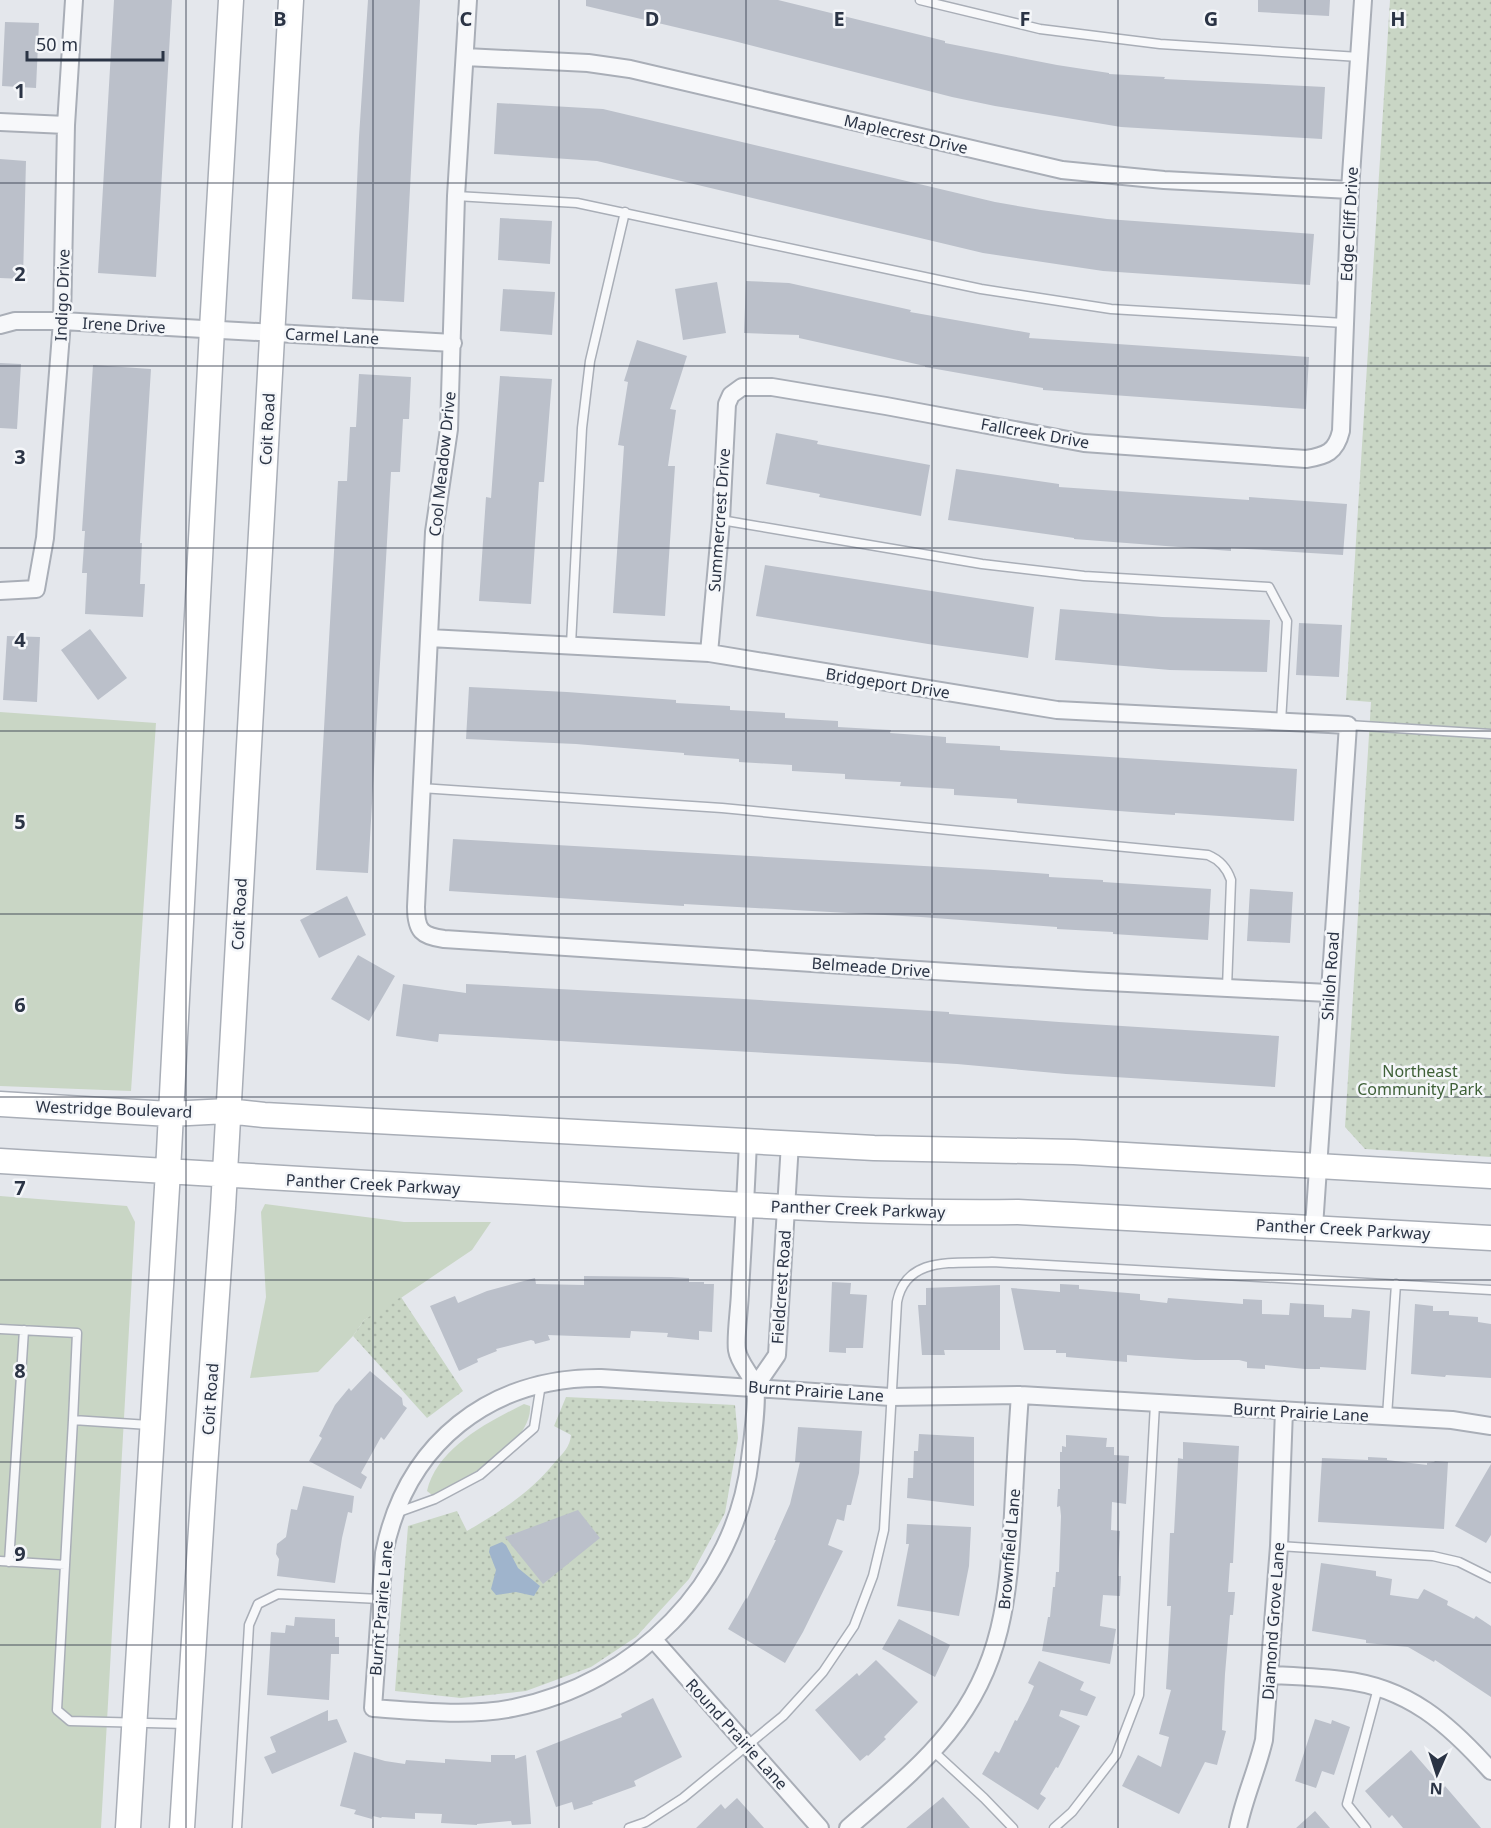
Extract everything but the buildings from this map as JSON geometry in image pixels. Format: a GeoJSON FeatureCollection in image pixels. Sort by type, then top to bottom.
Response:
{"type":"FeatureCollection","features":[{"type":"Feature","properties":{"kind":"main road"},"geometry":{"type":"LineString","coordinates":[[128,1828],[168,1171],[231,0]]}},
{"type":"Feature","properties":{"kind":"main road","name":"Coit Road"},"geometry":{"type":"LineString","coordinates":[[182,1828],[225,1175],[291,0]]}},
{"type":"Feature","properties":{"kind":"main road","name":"Westridge Boulevard"},"geometry":{"type":"LineString","coordinates":[[0,1104],[170,1114],[227,1111]]}},
{"type":"Feature","properties":{"kind":"main road"},"geometry":{"type":"LineString","coordinates":[[227,1111],[276,1116],[748,1142],[905,1150],[1062,1152],[1491,1176]]}},
{"type":"Feature","properties":{"kind":"main road"},"geometry":{"type":"LineString","coordinates":[[0,1161],[225,1175]]}},
{"type":"Feature","properties":{"kind":"main road","name":"Panther Creek Parkway"},"geometry":{"type":"LineString","coordinates":[[225,1175],[745,1205],[947,1214],[1018,1212],[1491,1238]]}},
{"type":"Feature","properties":{"kind":"street","name":"Indigo Drive"},"geometry":{"type":"LineString","coordinates":[[0,591],[36,589],[45,538],[62,321],[66,125],[74,0]]}},
{"type":"Feature","properties":{"kind":"street","name":"Cool Meadow Drive"},"geometry":{"type":"LineString","coordinates":[[419,927],[416,907],[420,788],[434,532],[449,429],[456,196],[468,0]]}},
{"type":"Feature","properties":{"kind":"street","name":"Edge Cliff Drive"},"geometry":{"type":"LineString","coordinates":[[1335,448],[1341,431],[1350,190],[1363,0]]}},
{"type":"Feature","properties":{"kind":"street","name":"Maplecrest Drive"},"geometry":{"type":"LineString","coordinates":[[465,57],[588,63],[630,69],[1062,171],[1164,180],[1350,190]]}},
{"type":"Feature","properties":{"kind":"street"},"geometry":{"type":"LineString","coordinates":[[0,122],[66,125]]}},
{"type":"Feature","properties":{"kind":"street","name":"Irene Drive"},"geometry":{"type":"LineString","coordinates":[[0,325],[15,321],[62,321],[212,329]]}},
{"type":"Feature","properties":{"kind":"street","name":"Carmel Lane"},"geometry":{"type":"LineString","coordinates":[[212,329],[453,343]]}},
{"type":"Feature","properties":{"kind":"street","name":"Fallcreek Drive"},"geometry":{"type":"LineString","coordinates":[[736,390],[751,386],[772,387],[1084,443],[1306,459],[1324,455],[1335,448]]}},
{"type":"Feature","properties":{"kind":"street","name":"Summercrest Drive"},"geometry":{"type":"LineString","coordinates":[[709,653],[721,520],[727,404],[736,390]]}},
{"type":"Feature","properties":{"kind":"street","name":"Bridgeport Drive"},"geometry":{"type":"LineString","coordinates":[[429,638],[709,653],[1057,710],[1348,725]]}},
{"type":"Feature","properties":{"kind":"street","name":"Shiloh Road"},"geometry":{"type":"LineString","coordinates":[[1314,1227],[1328,993],[1348,725]]}},
{"type":"Feature","properties":{"kind":"street","name":"Belmeade Drive"},"geometry":{"type":"LineString","coordinates":[[419,927],[428,937],[444,939],[1328,993]]}},
{"type":"Feature","properties":{"kind":"street"},"geometry":{"type":"LineString","coordinates":[[654,1640],[700,1589],[723,1549],[740,1506],[750,1461],[755,1387],[737,1350],[748,1142]]}},
{"type":"Feature","properties":{"kind":"street","name":"Fieldcrest Road"},"geometry":{"type":"LineString","coordinates":[[755,1387],[777,1355],[790,1143]]}},
{"type":"Feature","properties":{"kind":"street","name":"Burnt Prairie Lane"},"geometry":{"type":"LineString","coordinates":[[654,1640],[598,1679],[577,1689],[534,1703],[466,1713],[373,1708],[384,1553],[394,1513],[423,1460],[451,1430],[484,1406],[541,1383],[581,1378],[891,1396],[1020,1395],[1452,1420],[1491,1426]]}},
{"type":"Feature","properties":{"kind":"street","name":"Brownfield Lane"},"geometry":{"type":"LineString","coordinates":[[848,1828],[933,1751],[963,1712],[993,1652],[1002,1620],[1010,1571],[1020,1395]]}},
{"type":"Feature","properties":{"kind":"street","name":"Diamond Grove Lane"},"geometry":{"type":"LineString","coordinates":[[1238,1828],[1244,1800],[1259,1761],[1264,1740],[1279,1546],[1284,1410]]}},
{"type":"Feature","properties":{"kind":"street","name":"Round Prairie Lane"},"geometry":{"type":"LineString","coordinates":[[654,1640],[820,1828]]}},
{"type":"Feature","properties":{"kind":"street"},"geometry":{"type":"LineString","coordinates":[[1269,1675],[1344,1680],[1378,1688],[1412,1702],[1457,1734],[1491,1772]]}},
{"type":"Feature","properties":{"kind":"lane"},"geometry":{"type":"LineString","coordinates":[[920,0],[1040,29],[1160,44],[1359,57]]}},
{"type":"Feature","properties":{"kind":"lane"},"geometry":{"type":"LineString","coordinates":[[456,196],[577,203],[981,289],[1100,308],[1344,323]]}},
{"type":"Feature","properties":{"kind":"lane"},"geometry":{"type":"LineString","coordinates":[[571,645],[582,428],[590,361],[625,212]]}},
{"type":"Feature","properties":{"kind":"lane"},"geometry":{"type":"LineString","coordinates":[[721,520],[982,564],[1084,576],[1269,587],[1287,621],[1281,722]]}},
{"type":"Feature","properties":{"kind":"lane"},"geometry":{"type":"LineString","coordinates":[[1348,725],[1491,734]]}},
{"type":"Feature","properties":{"kind":"lane"},"geometry":{"type":"LineString","coordinates":[[420,788],[722,808],[1208,855],[1216,858],[1229,871],[1231,880],[1227,988]]}},
{"type":"Feature","properties":{"kind":"lane"},"geometry":{"type":"LineString","coordinates":[[629,1828],[646,1822],[683,1798],[783,1716],[823,1672],[854,1626],[873,1576],[884,1530],[899,1289],[906,1278],[923,1267],[992,1262],[1491,1290]]}},
{"type":"Feature","properties":{"kind":"lane"},"geometry":{"type":"LineString","coordinates":[[1387,1416],[1396,1284]]}},
{"type":"Feature","properties":{"kind":"lane"},"geometry":{"type":"LineString","coordinates":[[0,1329],[77,1333],[57,1710],[70,1721],[189,1724]]}},
{"type":"Feature","properties":{"kind":"lane"},"geometry":{"type":"LineString","coordinates":[[24,1330],[5,1561],[65,1565]]}},
{"type":"Feature","properties":{"kind":"lane"},"geometry":{"type":"LineString","coordinates":[[394,1513],[435,1499],[480,1475],[534,1428],[541,1383]]}},
{"type":"Feature","properties":{"kind":"lane"},"geometry":{"type":"LineString","coordinates":[[1054,1828],[1072,1812],[1116,1755],[1139,1695],[1155,1404]]}},
{"type":"Feature","properties":{"kind":"lane"},"geometry":{"type":"LineString","coordinates":[[73,1419],[153,1425]]}},
{"type":"Feature","properties":{"kind":"lane"},"geometry":{"type":"LineString","coordinates":[[1279,1546],[1433,1556],[1459,1562],[1491,1578]]}},
{"type":"Feature","properties":{"kind":"lane"},"geometry":{"type":"LineString","coordinates":[[237,1828],[249,1625],[258,1604],[278,1594],[380,1599]]}},
{"type":"Feature","properties":{"kind":"lane"},"geometry":{"type":"LineString","coordinates":[[1366,1828],[1347,1804],[1378,1688]]}},
{"type":"Feature","properties":{"kind":"lane"},"geometry":{"type":"LineString","coordinates":[[933,1751],[1013,1828]]}},
{"type":"Feature","properties":{"kind":"green space","name":"Northeast Community Park"},"geometry":{"type":"Polygon","coordinates":[[[1390,0],[1491,0],[1491,1157],[1365,1149],[1345,1127],[1371,702],[1346,700],[1390,0]]]}},
{"type":"Feature","properties":{"kind":"green space"},"geometry":{"type":"Polygon","coordinates":[[[0,712],[156,723],[131,1091],[0,1086],[0,712]]]}},
{"type":"Feature","properties":{"kind":"green space"},"geometry":{"type":"Polygon","coordinates":[[[0,1196],[127,1206],[135,1222],[101,1828],[0,1828],[0,1196]]]}},
{"type":"Feature","properties":{"kind":"green space"},"geometry":{"type":"Polygon","coordinates":[[[265,1204],[404,1222],[491,1222],[472,1250],[386,1308],[364,1320],[353,1336],[318,1372],[250,1378],[266,1297],[261,1212],[265,1204]]]}},
{"type":"Feature","properties":{"kind":"green space"},"geometry":{"type":"Polygon","coordinates":[[[401,1297],[463,1391],[427,1418],[353,1336],[364,1320],[401,1297]]]}},
{"type":"Feature","properties":{"kind":"green space"},"geometry":{"type":"Polygon","coordinates":[[[566,1397],[735,1405],[738,1438],[725,1513],[689,1579],[636,1637],[591,1667],[526,1691],[461,1698],[395,1691],[408,1526],[457,1511],[467,1531],[503,1509],[525,1492],[546,1473],[569,1443],[571,1435],[554,1426],[566,1397]]]}},
{"type":"Feature","properties":{"kind":"green space"},"geometry":{"type":"Polygon","coordinates":[[[524,1404],[530,1406],[528,1420],[508,1448],[461,1482],[432,1495],[427,1491],[441,1462],[453,1449],[480,1428],[524,1404]]]}},
{"type":"Feature","properties":{"kind":"water"},"geometry":{"type":"Polygon","coordinates":[[[502,1542],[506,1545],[518,1568],[540,1586],[534,1596],[516,1592],[496,1595],[491,1589],[496,1570],[489,1552],[490,1547],[502,1542]]]}}]}
